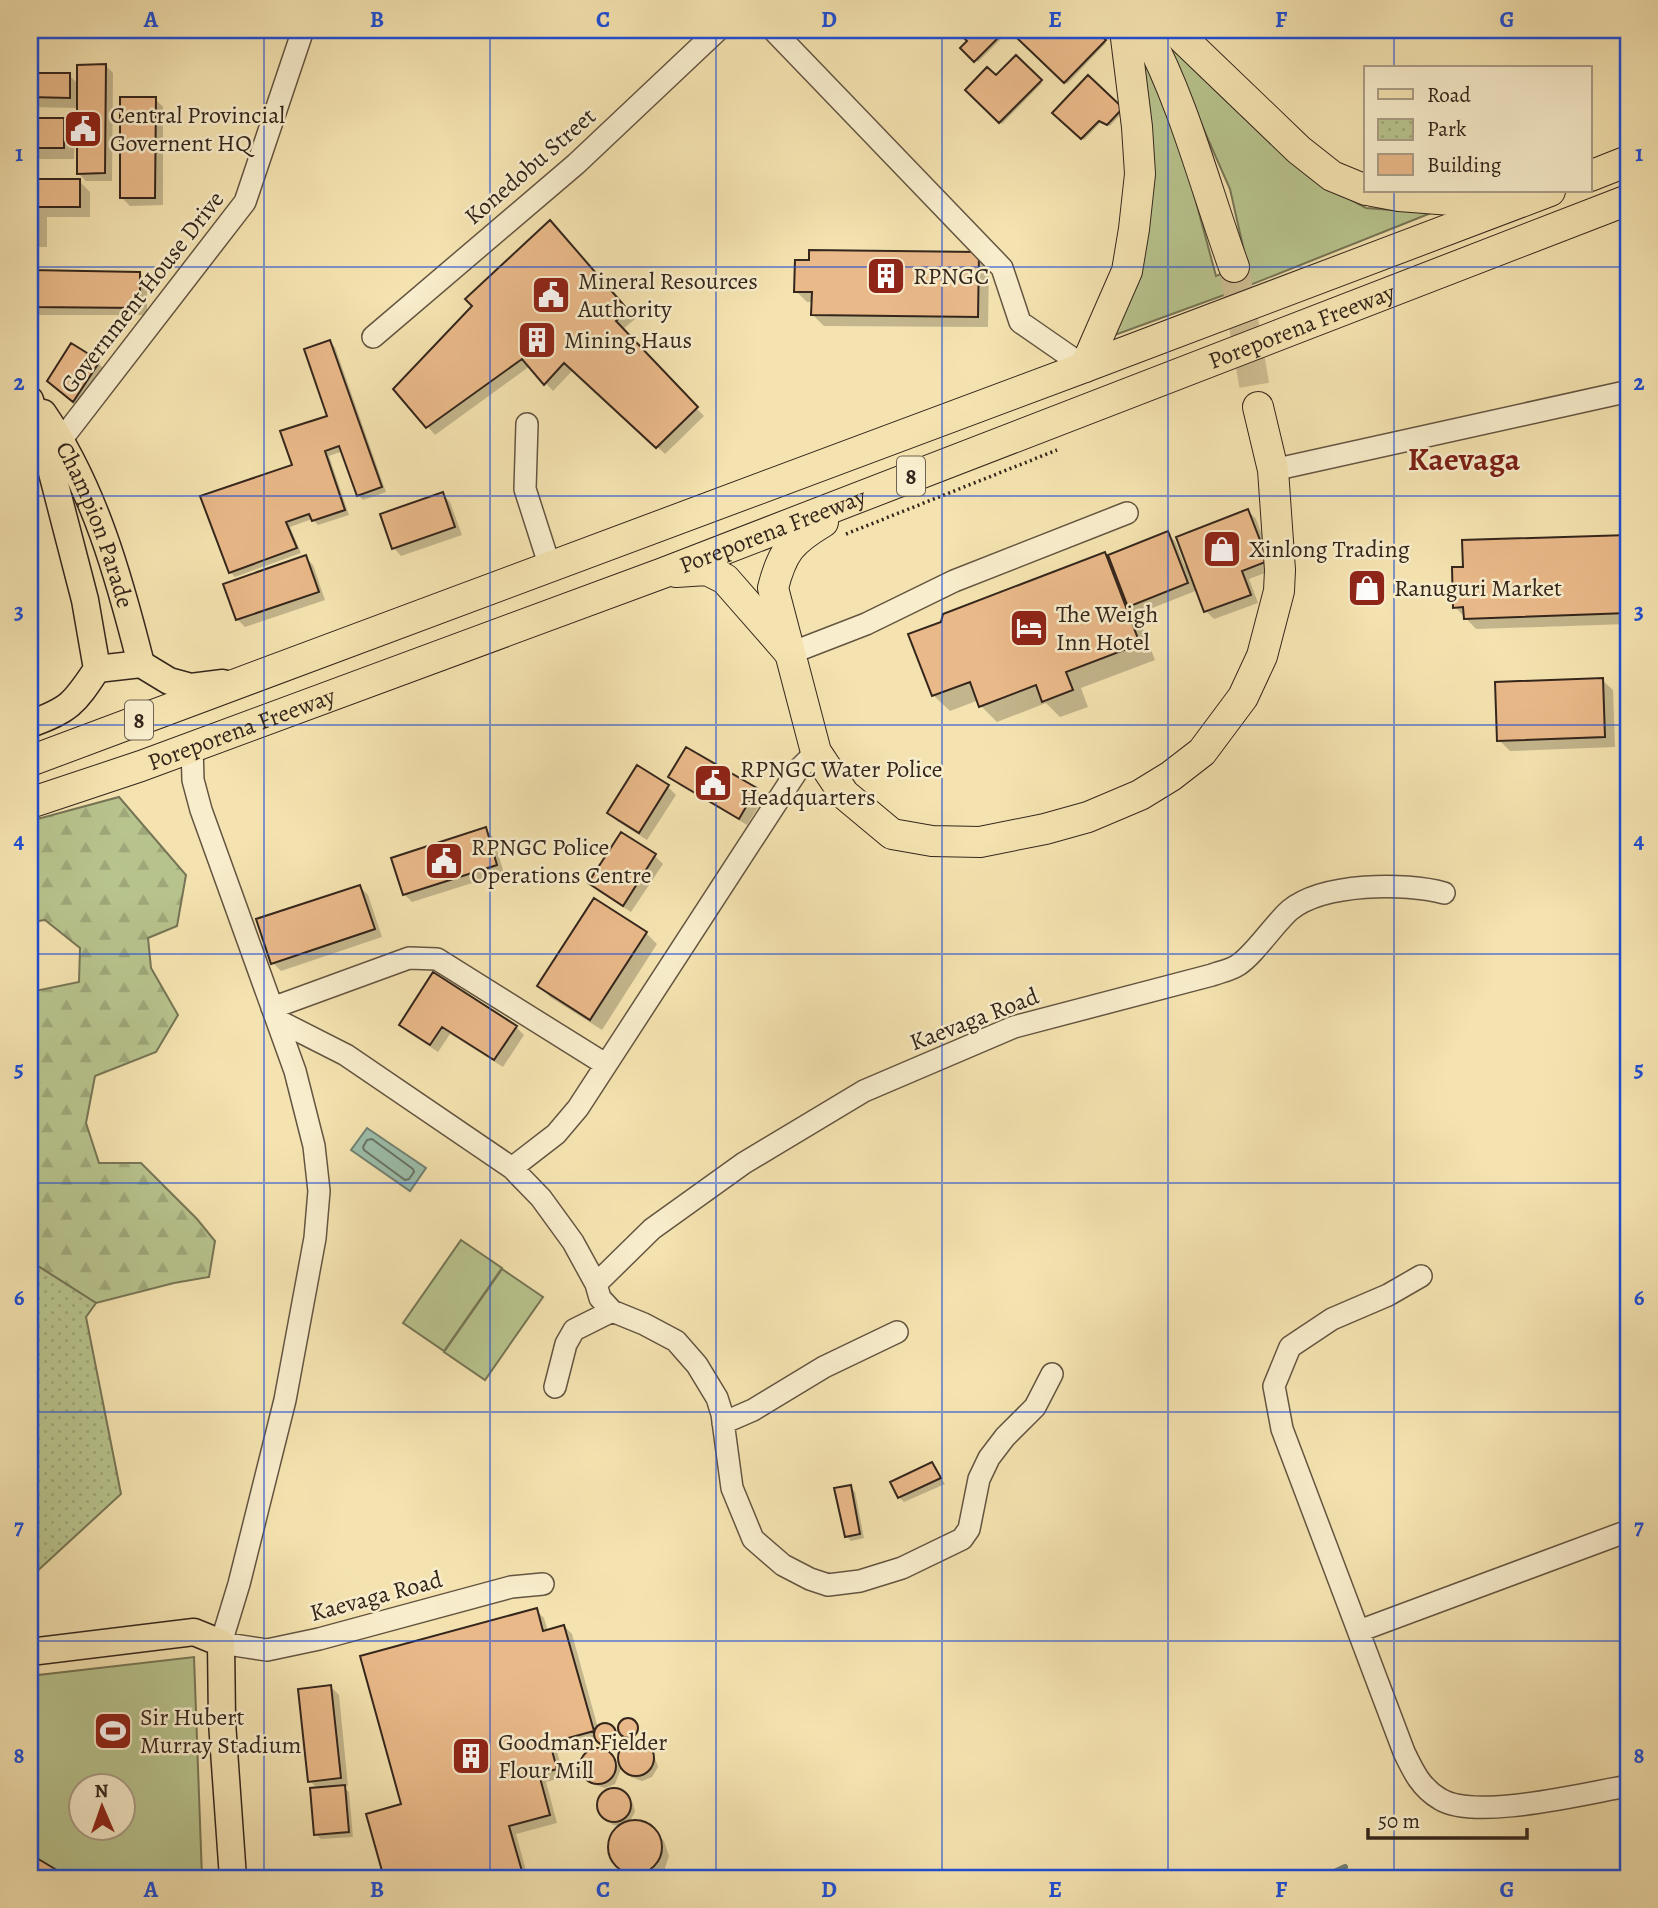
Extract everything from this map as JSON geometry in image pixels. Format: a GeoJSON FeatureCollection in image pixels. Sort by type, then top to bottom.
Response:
{"type":"FeatureCollection","features":[{"type":"Feature","properties":{"kind":"highway"},"geometry":{"type":"LineString","coordinates":[[1086,367],[1127,271],[1140,174],[1125,30]]}},
{"type":"Feature","properties":{"kind":"highway"},"geometry":{"type":"LineString","coordinates":[[1144,30],[1184,116],[1234,267]]}},
{"type":"Feature","properties":{"kind":"highway"},"geometry":{"type":"LineString","coordinates":[[1174,30],[1299,150],[1332,176],[1364,189]]}},
{"type":"Feature","properties":{"kind":"highway"},"geometry":{"type":"LineString","coordinates":[[1592,175],[1628,161]]}},
{"type":"Feature","properties":{"kind":"highway"},"geometry":{"type":"LineString","coordinates":[[1377,192],[1514,205]]}},
{"type":"Feature","properties":{"kind":"highway","name":"Poreporena Freeway"},"geometry":{"type":"LineString","coordinates":[[30,761],[1547,192]]}},
{"type":"Feature","properties":{"kind":"highway","name":"Poreporena Freeway"},"geometry":{"type":"LineString","coordinates":[[30,803],[663,573],[1628,200]]}},
{"type":"Feature","properties":{"kind":"highway"},"geometry":{"type":"LineString","coordinates":[[871,492],[804,534],[779,562],[773,588],[817,752],[844,794],[892,834],[932,841],[980,842],[1045,829],[1088,817],[1140,795],[1171,776],[1202,752],[1243,697],[1266,643],[1279,591],[1273,470],[1258,407]]}},
{"type":"Feature","properties":{"kind":"highway"},"geometry":{"type":"LineString","coordinates":[[663,573],[707,570],[725,579],[791,653]]}},
{"type":"Feature","properties":{"kind":"main road","name":"Champion Parade"},"geometry":{"type":"LineString","coordinates":[[30,397],[55,451],[92,506],[130,619],[141,664]]}},
{"type":"Feature","properties":{"kind":"main road","name":"Champion Parade"},"geometry":{"type":"LineString","coordinates":[[55,451],[97,669]]}},
{"type":"Feature","properties":{"kind":"main road"},"geometry":{"type":"LineString","coordinates":[[30,724],[65,709],[80,694],[97,669],[141,664],[169,681],[191,687],[249,680]]}},
{"type":"Feature","properties":{"kind":"main road"},"geometry":{"type":"LineString","coordinates":[[30,1652],[194,1632],[221,1643],[222,1722],[233,1878]]}},
{"type":"Feature","properties":{"kind":"street","name":"Government House Drive"},"geometry":{"type":"LineString","coordinates":[[55,451],[245,202],[303,30]]}},
{"type":"Feature","properties":{"kind":"street","name":"Konedobu Street"},"geometry":{"type":"LineString","coordinates":[[373,337],[576,164],[718,30]]}},
{"type":"Feature","properties":{"kind":"street"},"geometry":{"type":"LineString","coordinates":[[773,30],[1002,268],[1020,322],[1086,367]]}},
{"type":"Feature","properties":{"kind":"street"},"geometry":{"type":"LineString","coordinates":[[1273,470],[1599,397],[1628,393]]}},
{"type":"Feature","properties":{"kind":"street"},"geometry":{"type":"LineString","coordinates":[[527,424],[525,489],[550,567]]}},
{"type":"Feature","properties":{"kind":"street"},"geometry":{"type":"LineString","coordinates":[[791,653],[866,624],[954,581],[1127,513]]}},
{"type":"Feature","properties":{"kind":"street"},"geometry":{"type":"LineString","coordinates":[[192,746],[194,780],[201,810],[295,1071],[314,1146],[319,1191],[315,1238],[285,1401],[239,1584],[221,1643]]}},
{"type":"Feature","properties":{"kind":"street"},"geometry":{"type":"LineString","coordinates":[[512,1168],[556,1134],[578,1108],[797,771],[817,752]]}},
{"type":"Feature","properties":{"kind":"street","name":"Kaevaga Road"},"geometry":{"type":"LineString","coordinates":[[596,1284],[652,1228],[744,1163],[864,1091],[1014,1027],[1212,975],[1238,965],[1292,909],[1320,896],[1368,886],[1424,888],[1444,893]]}},
{"type":"Feature","properties":{"kind":"street"},"geometry":{"type":"LineString","coordinates":[[275,1014],[409,958],[437,959],[605,1064]]}},
{"type":"Feature","properties":{"kind":"street"},"geometry":{"type":"LineString","coordinates":[[275,1014],[346,1055],[512,1168],[541,1198],[573,1242],[596,1284],[600,1298],[612,1311],[644,1324],[681,1346],[697,1365],[717,1398],[732,1488],[753,1539],[783,1565],[810,1579],[828,1585],[860,1581],[902,1568],[962,1539],[967,1534],[975,1492],[989,1458],[1005,1437],[1035,1407],[1052,1374]]}},
{"type":"Feature","properties":{"kind":"street"},"geometry":{"type":"LineString","coordinates":[[1421,1276],[1388,1295],[1332,1318],[1290,1348],[1274,1386],[1282,1429],[1404,1752],[1419,1782],[1441,1801],[1472,1808],[1499,1807],[1628,1786]]}},
{"type":"Feature","properties":{"kind":"street"},"geometry":{"type":"LineString","coordinates":[[555,1387],[566,1344],[575,1330],[612,1311]]}},
{"type":"Feature","properties":{"kind":"street"},"geometry":{"type":"LineString","coordinates":[[723,1423],[753,1410],[824,1367],[897,1332]]}},
{"type":"Feature","properties":{"kind":"street"},"geometry":{"type":"LineString","coordinates":[[1359,1631],[1628,1531]]}},
{"type":"Feature","properties":{"kind":"street","name":"Kaevaga Road"},"geometry":{"type":"LineString","coordinates":[[221,1643],[267,1650],[319,1639],[511,1587],[544,1584]]}},
{"type":"Feature","properties":{"kind":"green space"},"geometry":{"type":"Polygon","coordinates":[[[1160,30],[1309,177],[1366,208],[1431,213],[1235,291],[1112,336],[1137,40],[1185,161],[1216,276],[1247,264],[1230,189],[1160,30]]]}},
{"type":"Feature","properties":{"kind":"green space"},"geometry":{"type":"Polygon","coordinates":[[[119,797],[186,875],[177,926],[148,938],[151,968],[178,1015],[156,1052],[95,1076],[86,1123],[99,1163],[141,1163],[215,1241],[209,1277],[96,1303],[30,1261],[30,992],[79,982],[80,948],[45,920],[30,922],[30,821],[119,797]]]}},
{"type":"Feature","properties":{"kind":"green space"},"geometry":{"type":"Polygon","coordinates":[[[461,1240],[502,1268],[444,1351],[403,1323],[461,1240]]]}},
{"type":"Feature","properties":{"kind":"green space"},"geometry":{"type":"Polygon","coordinates":[[[30,1261],[96,1303],[86,1317],[121,1494],[30,1575],[30,1261]]]}},
{"type":"Feature","properties":{"kind":"green space"},"geometry":{"type":"Polygon","coordinates":[[[502,1269],[543,1297],[485,1380],[444,1352],[502,1269]]]}},
{"type":"Feature","properties":{"kind":"green space","name":"Sir Hubert Murray Stadium"},"geometry":{"type":"Polygon","coordinates":[[[194,1657],[202,1878],[30,1878],[30,1676],[194,1657]]]}},
{"type":"Feature","properties":{"kind":"water"},"geometry":{"type":"Polygon","coordinates":[[[367,1128],[426,1168],[410,1191],[351,1150],[367,1128]]]}},
{"type":"Feature","properties":{"kind":"building"},"geometry":{"type":"Polygon","coordinates":[[[956,30],[1004,32],[974,62],[960,48],[967,41],[956,30]]]}},
{"type":"Feature","properties":{"kind":"building"},"geometry":{"type":"Polygon","coordinates":[[[1027,30],[1095,30],[1106,40],[1064,83],[1018,39],[1027,30]]]}},
{"type":"Feature","properties":{"kind":"building"},"geometry":{"type":"Polygon","coordinates":[[[1016,55],[1042,80],[999,123],[965,90],[987,67],[996,75],[1016,55]]]}},
{"type":"Feature","properties":{"kind":"building"},"geometry":{"type":"Polygon","coordinates":[[[106,64],[105,173],[77,174],[77,65],[106,64]]]}},
{"type":"Feature","properties":{"kind":"building"},"geometry":{"type":"Polygon","coordinates":[[[30,73],[70,73],[70,98],[30,97],[30,73]]]}},
{"type":"Feature","properties":{"kind":"building"},"geometry":{"type":"Polygon","coordinates":[[[1088,75],[1123,108],[1107,125],[1099,121],[1081,139],[1052,113],[1088,75]]]}},
{"type":"Feature","properties":{"kind":"building"},"geometry":{"type":"Polygon","coordinates":[[[120,97],[156,97],[155,198],[120,198],[120,97]]]}},
{"type":"Feature","properties":{"kind":"building"},"geometry":{"type":"Polygon","coordinates":[[[30,118],[64,118],[64,148],[30,148],[30,118]]]}},
{"type":"Feature","properties":{"kind":"building"},"geometry":{"type":"Polygon","coordinates":[[[30,179],[80,179],[80,207],[36,207],[36,237],[30,237],[30,179]]]}},
{"type":"Feature","properties":{"kind":"building","name":"Mining Haus"},"geometry":{"type":"Polygon","coordinates":[[[550,220],[628,310],[616,321],[698,407],[656,448],[564,363],[544,385],[522,359],[426,428],[393,389],[472,306],[465,299],[550,220]]]}},
{"type":"Feature","properties":{"kind":"building","name":"RPNGC"},"geometry":{"type":"Polygon","coordinates":[[[809,250],[979,252],[978,317],[811,315],[812,292],[794,292],[795,260],[809,260],[809,250]]]}},
{"type":"Feature","properties":{"kind":"building"},"geometry":{"type":"Polygon","coordinates":[[[30,270],[140,272],[140,308],[30,307],[30,270]]]}},
{"type":"Feature","properties":{"kind":"building"},"geometry":{"type":"Polygon","coordinates":[[[330,340],[382,487],[357,496],[339,446],[325,451],[345,510],[312,521],[309,514],[286,522],[297,548],[229,573],[200,496],[292,465],[280,431],[327,416],[304,349],[330,340]]]}},
{"type":"Feature","properties":{"kind":"building"},"geometry":{"type":"Polygon","coordinates":[[[71,343],[100,361],[73,402],[47,381],[71,343]]]}},
{"type":"Feature","properties":{"kind":"building"},"geometry":{"type":"Polygon","coordinates":[[[443,492],[455,527],[392,549],[380,514],[443,492]]]}},
{"type":"Feature","properties":{"kind":"building","name":"Xinlong Trading"},"geometry":{"type":"Polygon","coordinates":[[[1248,509],[1268,561],[1242,571],[1251,595],[1204,612],[1176,537],[1248,509]]]}},
{"type":"Feature","properties":{"kind":"building"},"geometry":{"type":"Polygon","coordinates":[[[1168,531],[1188,583],[1128,607],[1108,555],[1168,531]]]}},
{"type":"Feature","properties":{"kind":"building"},"geometry":{"type":"Polygon","coordinates":[[[1628,535],[1628,613],[1464,619],[1463,607],[1453,608],[1452,567],[1463,567],[1462,540],[1628,535]]]}},
{"type":"Feature","properties":{"kind":"building","name":"The Weigh Inn Hotel"},"geometry":{"type":"Polygon","coordinates":[[[1105,552],[1140,644],[1066,672],[1073,690],[1042,702],[1036,685],[979,707],[970,682],[932,696],[908,634],[941,622],[943,614],[1105,552]]]}},
{"type":"Feature","properties":{"kind":"building"},"geometry":{"type":"Polygon","coordinates":[[[306,555],[319,592],[236,620],[223,584],[306,555]]]}},
{"type":"Feature","properties":{"kind":"building"},"geometry":{"type":"Polygon","coordinates":[[[1603,678],[1605,737],[1497,741],[1495,682],[1603,678]]]}},
{"type":"Feature","properties":{"kind":"building","name":"RPNGC Water Police Headquarters"},"geometry":{"type":"Polygon","coordinates":[[[686,747],[757,788],[739,819],[668,777],[686,747]]]}},
{"type":"Feature","properties":{"kind":"building"},"geometry":{"type":"Polygon","coordinates":[[[637,765],[669,785],[639,833],[607,813],[637,765]]]}},
{"type":"Feature","properties":{"kind":"building","name":"RPNGC Police Operations Centre"},"geometry":{"type":"Polygon","coordinates":[[[486,827],[497,865],[403,895],[391,858],[486,827]]]}},
{"type":"Feature","properties":{"kind":"building"},"geometry":{"type":"Polygon","coordinates":[[[621,832],[656,854],[623,906],[588,883],[621,832]]]}},
{"type":"Feature","properties":{"kind":"building"},"geometry":{"type":"Polygon","coordinates":[[[360,885],[375,929],[271,964],[256,919],[360,885]]]}},
{"type":"Feature","properties":{"kind":"building"},"geometry":{"type":"Polygon","coordinates":[[[594,898],[647,932],[590,1020],[537,986],[594,898]]]}},
{"type":"Feature","properties":{"kind":"building"},"geometry":{"type":"Polygon","coordinates":[[[433,972],[517,1026],[494,1060],[442,1027],[430,1045],[399,1025],[433,972]]]}},
{"type":"Feature","properties":{"kind":"building"},"geometry":{"type":"Polygon","coordinates":[[[932,1462],[941,1478],[898,1498],[890,1482],[932,1462]]]}},
{"type":"Feature","properties":{"kind":"building"},"geometry":{"type":"Polygon","coordinates":[[[851,1485],[860,1534],[845,1537],[834,1488],[851,1485]]]}},
{"type":"Feature","properties":{"kind":"building","name":"Goodman Fielder Flour Mill"},"geometry":{"type":"Polygon","coordinates":[[[537,1608],[543,1631],[564,1625],[594,1731],[550,1743],[557,1769],[539,1774],[550,1815],[509,1826],[524,1878],[384,1878],[366,1814],[401,1804],[360,1656],[537,1608]]]}},
{"type":"Feature","properties":{"kind":"building"},"geometry":{"type":"Polygon","coordinates":[[[331,1685],[341,1778],[308,1782],[298,1689],[331,1685]]]}},
{"type":"Feature","properties":{"kind":"building"},"geometry":{"type":"Polygon","coordinates":[[[628,1718],[635,1721],[638,1728],[635,1735],[628,1738],[621,1735],[618,1728],[621,1721],[628,1718]]]}},
{"type":"Feature","properties":{"kind":"building"},"geometry":{"type":"Polygon","coordinates":[[[605,1723],[615,1730],[616,1734],[609,1744],[605,1745],[595,1738],[594,1734],[601,1724],[605,1723]]]}},
{"type":"Feature","properties":{"kind":"building"},"geometry":{"type":"Polygon","coordinates":[[[636,1740],[649,1745],[654,1758],[649,1771],[636,1776],[623,1771],[618,1758],[623,1745],[636,1740]]]}},
{"type":"Feature","properties":{"kind":"building"},"geometry":{"type":"Polygon","coordinates":[[[598,1748],[611,1753],[616,1766],[611,1779],[598,1784],[585,1779],[580,1766],[585,1753],[598,1748]]]}},
{"type":"Feature","properties":{"kind":"building"},"geometry":{"type":"Polygon","coordinates":[[[345,1785],[349,1832],[314,1835],[310,1788],[345,1785]]]}},
{"type":"Feature","properties":{"kind":"building"},"geometry":{"type":"Polygon","coordinates":[[[614,1788],[626,1793],[631,1805],[626,1817],[614,1822],[602,1817],[597,1805],[602,1793],[614,1788]]]}},
{"type":"Feature","properties":{"kind":"building"},"geometry":{"type":"Polygon","coordinates":[[[635,1820],[654,1828],[662,1847],[654,1866],[635,1874],[616,1866],[608,1847],[616,1828],[635,1820]]]}},
{"type":"Feature","properties":{"kind":"building"},"geometry":{"type":"Polygon","coordinates":[[[30,1854],[70,1878],[30,1878],[30,1854]]]}},
{"type":"Feature","properties":{"kind":"waterway"},"geometry":{"type":"LineString","coordinates":[[1322,1878],[1345,1867]]}},
{"type":"Feature","properties":{"kind":"tunnel"},"geometry":{"type":"LineString","coordinates":[[1234,267],[1258,407]]}},
{"type":"Feature","properties":{"kind":"place","name":"Central Provincial Governent HQ"},"geometry":{"type":"Point","coordinates":[83,129]}},
{"type":"Feature","properties":{"kind":"place","name":"RPNGC"},"geometry":{"type":"Point","coordinates":[886,276]}},
{"type":"Feature","properties":{"kind":"place","name":"Mineral Resources Authority"},"geometry":{"type":"Point","coordinates":[551,295]}},
{"type":"Feature","properties":{"kind":"place","name":"Mining Haus"},"geometry":{"type":"Point","coordinates":[537,340]}},
{"type":"Feature","properties":{"kind":"place","name":"Xinlong Trading"},"geometry":{"type":"Point","coordinates":[1222,549]}},
{"type":"Feature","properties":{"kind":"place","name":"Ranuguri Market"},"geometry":{"type":"Point","coordinates":[1367,588]}},
{"type":"Feature","properties":{"kind":"place","name":"The Weigh Inn Hotel"},"geometry":{"type":"Point","coordinates":[1029,628]}},
{"type":"Feature","properties":{"kind":"place","name":"RPNGC Water Police Headquarters"},"geometry":{"type":"Point","coordinates":[713,783]}},
{"type":"Feature","properties":{"kind":"place","name":"RPNGC Police Operations Centre"},"geometry":{"type":"Point","coordinates":[444,861]}},
{"type":"Feature","properties":{"kind":"place","name":"Sir Hubert Murray Stadium"},"geometry":{"type":"Point","coordinates":[113,1731]}},
{"type":"Feature","properties":{"kind":"place","name":"Goodman Fielder Flour Mill"},"geometry":{"type":"Point","coordinates":[471,1756]}},
{"type":"Feature","properties":{"kind":"district","name":"Kaevaga"},"geometry":{"type":"Point","coordinates":[1464,459]}}]}
